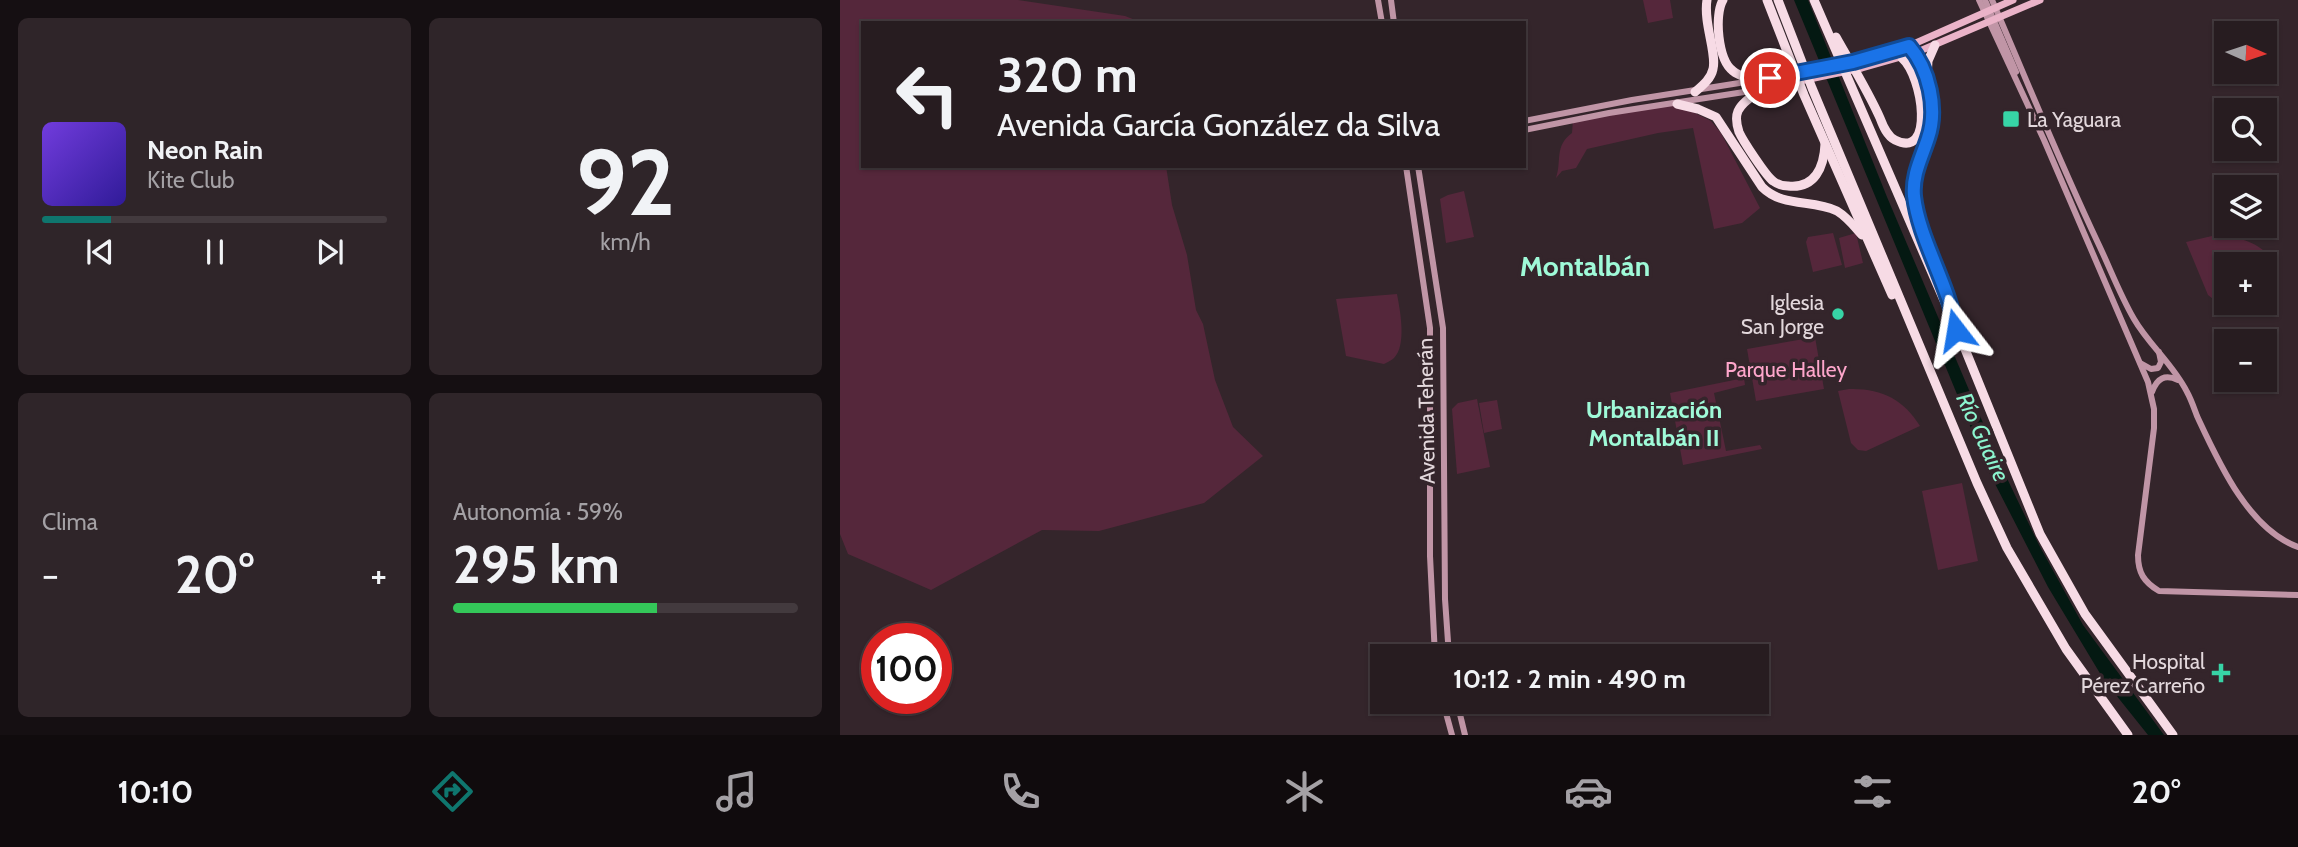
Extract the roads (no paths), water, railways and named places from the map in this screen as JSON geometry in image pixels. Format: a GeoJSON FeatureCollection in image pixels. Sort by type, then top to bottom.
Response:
{"type":"FeatureCollection","features":[{"type":"Feature","properties":{"kind":"highway"},"geometry":{"type":"LineString","coordinates":[[1695,92],[1707,80],[1714,67],[1706,21],[1707,0]]}},
{"type":"Feature","properties":{"kind":"highway"},"geometry":{"type":"LineString","coordinates":[[1723,0],[1718,7],[1717,18],[1724,58],[1733,71],[1754,81]]}},
{"type":"Feature","properties":{"kind":"highway"},"geometry":{"type":"LineString","coordinates":[[1767,0],[1869,243],[1926,361]]}},
{"type":"Feature","properties":{"kind":"highway"},"geometry":{"type":"LineString","coordinates":[[1777,0],[1977,483],[2007,548],[2066,649],[2127,735]]}},
{"type":"Feature","properties":{"kind":"highway"},"geometry":{"type":"LineString","coordinates":[[1814,0],[1956,330],[2040,534],[2085,614],[2173,735]]}},
{"type":"Feature","properties":{"kind":"highway"},"geometry":{"type":"LineString","coordinates":[[1819,12],[1865,86],[1888,134],[1895,140],[1906,142],[1914,140],[1918,135],[1922,107],[1914,75],[1902,58]]}},
{"type":"Feature","properties":{"kind":"highway"},"geometry":{"type":"LineString","coordinates":[[1926,78],[1930,55],[1935,46]]}},
{"type":"Feature","properties":{"kind":"highway"},"geometry":{"type":"LineString","coordinates":[[1912,50],[1931,95],[1932,124],[1915,177],[1914,198],[1953,310],[1956,330]]}},
{"type":"Feature","properties":{"kind":"highway"},"geometry":{"type":"LineString","coordinates":[[1762,89],[1738,111],[1737,122],[1741,135],[1772,181],[1793,187],[1810,182],[1822,165],[1825,143],[1812,88]]}},
{"type":"Feature","properties":{"kind":"highway"},"geometry":{"type":"LineString","coordinates":[[1677,104],[1698,108],[1716,117],[1762,187],[1771,195],[1838,212],[1847,218],[1869,243]]}},
{"type":"Feature","properties":{"kind":"main road"},"geometry":{"type":"LineString","coordinates":[[1378,0],[1382,21]]}},
{"type":"Feature","properties":{"kind":"main road"},"geometry":{"type":"LineString","coordinates":[[1391,0],[1394,21]]}},
{"type":"Feature","properties":{"kind":"main road"},"geometry":{"type":"LineString","coordinates":[[1979,0],[2047,139]]}},
{"type":"Feature","properties":{"kind":"main road"},"geometry":{"type":"LineString","coordinates":[[1985,0],[2024,90],[2134,319],[2188,392],[2197,416],[2237,494],[2272,532],[2283,541],[2298,547]]}},
{"type":"Feature","properties":{"kind":"main road"},"geometry":{"type":"LineString","coordinates":[[1526,121],[1632,100],[1902,58],[1912,50],[1984,13],[1994,4],[2013,0]]}},
{"type":"Feature","properties":{"kind":"main road"},"geometry":{"type":"LineString","coordinates":[[1526,130],[1609,113],[1762,89],[1935,46],[2040,0]]}},
{"type":"Feature","properties":{"kind":"main road"},"geometry":{"type":"LineString","coordinates":[[1994,4],[2152,395],[2154,428],[2137,555],[2141,576],[2159,590],[2298,595]]}},
{"type":"Feature","properties":{"kind":"main road","name":"Avenida Teherán"},"geometry":{"type":"LineString","coordinates":[[1406,168],[1430,328],[1430,556],[1434,644]]}},
{"type":"Feature","properties":{"kind":"main road","name":"Avenida Teherán"},"geometry":{"type":"LineString","coordinates":[[1418,168],[1443,328],[1444,599],[1448,644]]}},
{"type":"Feature","properties":{"kind":"main road"},"geometry":{"type":"LineString","coordinates":[[2141,363],[2151,369],[2158,368],[2161,362],[2159,351]]}},
{"type":"Feature","properties":{"kind":"main road"},"geometry":{"type":"LineString","coordinates":[[2152,395],[2153,388],[2162,377],[2180,381]]}},
{"type":"Feature","properties":{"kind":"main road"},"geometry":{"type":"LineString","coordinates":[[1446,714],[1452,735]]}},
{"type":"Feature","properties":{"kind":"main road"},"geometry":{"type":"LineString","coordinates":[[1460,714],[1465,735]]}},
{"type":"Feature","properties":{"kind":"water","name":"Río Guaire"},"geometry":{"type":"Polygon","coordinates":[[[1794,0],[1808,0],[1887,197],[2003,470],[2039,545],[2083,625],[2164,735],[2148,735],[2104,680],[2048,587],[1990,474],[1794,0]]]}},
{"type":"Feature","properties":{"kind":"place","name":"La Yaguara"},"geometry":{"type":"Point","coordinates":[2011,119]}},
{"type":"Feature","properties":{"kind":"place","name":"Iglesia San Jorge"},"geometry":{"type":"Point","coordinates":[1838,314]}},
{"type":"Feature","properties":{"kind":"place","name":"Hospital Pérez Carreño"},"geometry":{"type":"Point","coordinates":[2221,673]}},
{"type":"Feature","properties":{"kind":"district","name":"Montalbán"},"geometry":{"type":"Point","coordinates":[1585,266]}},
{"type":"Feature","properties":{"kind":"district","name":"Urbanización Montalbán II"},"geometry":{"type":"Point","coordinates":[1654,423]}},
{"type":"Feature","properties":{"kind":"park label","name":"Parque Halley"},"geometry":{"type":"Point","coordinates":[1786,369]}}]}
